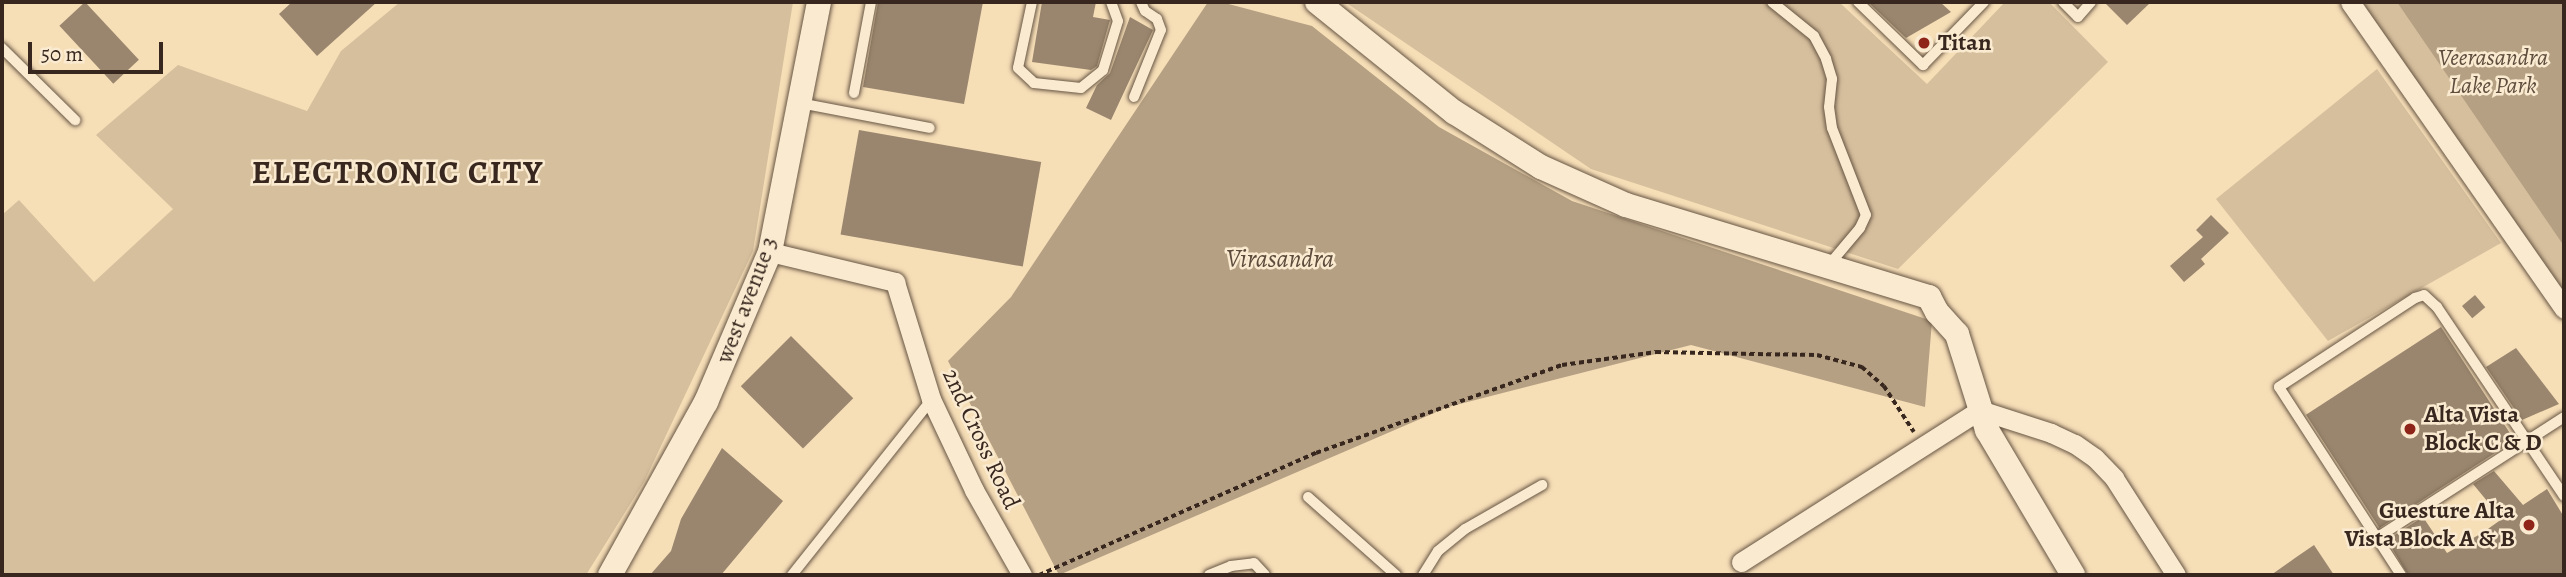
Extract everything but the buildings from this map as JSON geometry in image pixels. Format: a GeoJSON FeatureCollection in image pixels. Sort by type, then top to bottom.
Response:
{"type":"FeatureCollection","features":[{"type":"Feature","properties":{"kind":"street","name":"west avenue 3"},"geometry":{"type":"LineString","coordinates":[[610,575],[706,402],[770,252],[819,2]]}},
{"type":"Feature","properties":{"kind":"street"},"geometry":{"type":"LineString","coordinates":[[1317,2],[1454,112],[1541,167],[1626,205],[1929,297],[1937,312],[1957,334],[1987,430],[2073,575]]}},
{"type":"Feature","properties":{"kind":"street"},"geometry":{"type":"LineString","coordinates":[[2350,2],[2564,309]]}},
{"type":"Feature","properties":{"kind":"street","name":"2nd Cross Road"},"geometry":{"type":"LineString","coordinates":[[770,252],[895,282],[931,399],[974,490],[1022,575]]}},
{"type":"Feature","properties":{"kind":"street"},"geometry":{"type":"LineString","coordinates":[[1741,562],[1980,410]]}},
{"type":"Feature","properties":{"kind":"street"},"geometry":{"type":"LineString","coordinates":[[1980,410],[2051,433],[2075,444],[2095,458],[2114,478],[2176,575]]}},
{"type":"Feature","properties":{"kind":"lane"},"geometry":{"type":"LineString","coordinates":[[854,93],[871,2]]}},
{"type":"Feature","properties":{"kind":"lane"},"geometry":{"type":"LineString","coordinates":[[1032,2],[1018,68],[1034,83],[1081,88],[1103,70],[1118,21],[1111,2]]}},
{"type":"Feature","properties":{"kind":"lane"},"geometry":{"type":"LineString","coordinates":[[1134,97],[1161,30],[1157,19],[1145,11],[1141,2]]}},
{"type":"Feature","properties":{"kind":"lane"},"geometry":{"type":"LineString","coordinates":[[1772,2],[1814,36],[1826,59],[1832,79],[1829,107],[1832,128],[1866,215],[1860,228],[1827,266]]}},
{"type":"Feature","properties":{"kind":"lane"},"geometry":{"type":"LineString","coordinates":[[1858,2],[1923,65],[1984,2]]}},
{"type":"Feature","properties":{"kind":"lane"},"geometry":{"type":"LineString","coordinates":[[2063,2],[2078,17],[2091,2]]}},
{"type":"Feature","properties":{"kind":"lane"},"geometry":{"type":"LineString","coordinates":[[2,48],[75,120]]}},
{"type":"Feature","properties":{"kind":"lane"},"geometry":{"type":"LineString","coordinates":[[799,103],[930,128]]}},
{"type":"Feature","properties":{"kind":"lane"},"geometry":{"type":"LineString","coordinates":[[2401,575],[2279,387],[2415,298],[2424,295],[2437,307],[2564,496]]}},
{"type":"Feature","properties":{"kind":"lane"},"geometry":{"type":"LineString","coordinates":[[792,575],[931,399]]}},
{"type":"Feature","properties":{"kind":"lane"},"geometry":{"type":"LineString","coordinates":[[2378,537],[2564,417]]}},
{"type":"Feature","properties":{"kind":"lane"},"geometry":{"type":"LineString","coordinates":[[1423,575],[1438,551],[1465,530],[1542,485]]}},
{"type":"Feature","properties":{"kind":"lane"},"geometry":{"type":"LineString","coordinates":[[1308,497],[1396,575]]}},
{"type":"Feature","properties":{"kind":"lane"},"geometry":{"type":"LineString","coordinates":[[1209,575],[1231,566],[1254,563],[1265,575]]}},
{"type":"Feature","properties":{"kind":"path"},"geometry":{"type":"LineString","coordinates":[[1038,575],[1316,453],[1562,365],[1656,352],[1817,355],[1862,367],[1884,386],[1923,446]]}},
{"type":"Feature","properties":{"kind":"green space"},"geometry":{"type":"Polygon","coordinates":[[[400,2],[793,2],[753,251],[644,482],[586,575],[2,575],[2,215],[19,200],[94,282],[173,209],[96,135],[178,65],[307,111],[341,51],[400,2]]]}},
{"type":"Feature","properties":{"kind":"green space"},"geometry":{"type":"Polygon","coordinates":[[[1345,2],[1839,2],[1927,84],[2005,2],[2049,2],[2108,62],[1898,269],[1591,169],[1345,2]]]}},
{"type":"Feature","properties":{"kind":"green space","name":"Veerasandra Lake Park"},"geometry":{"type":"Polygon","coordinates":[[[2360,2],[2564,2],[2564,296],[2360,2]]]}},
{"type":"Feature","properties":{"kind":"green space"},"geometry":{"type":"Polygon","coordinates":[[[2377,69],[2501,243],[2328,341],[2216,199],[2377,69]]]}},
{"type":"Feature","properties":{"kind":"water","name":"Virasandra"},"geometry":{"type":"Polygon","coordinates":[[[1208,2],[1221,2],[1312,26],[1439,127],[1572,201],[1932,321],[1925,407],[1691,345],[1448,407],[1059,575],[948,361],[1011,297],[1208,2]]]}},
{"type":"Feature","properties":{"kind":"water","name":"Veerasandra Lake Park"},"geometry":{"type":"Polygon","coordinates":[[[2397,2],[2564,2],[2564,246],[2397,2]]]}},
{"type":"Feature","properties":{"kind":"place","name":"Titan"},"geometry":{"type":"Point","coordinates":[1924,43]}},
{"type":"Feature","properties":{"kind":"place","name":"Alta Vista Block C & D"},"geometry":{"type":"Point","coordinates":[2410,429]}},
{"type":"Feature","properties":{"kind":"place","name":"Guesture Alta Vista Block A & B"},"geometry":{"type":"Point","coordinates":[2529,525]}},
{"type":"Feature","properties":{"kind":"district","name":"ELECTRONIC CITY"},"geometry":{"type":"Point","coordinates":[398,172]}}]}
